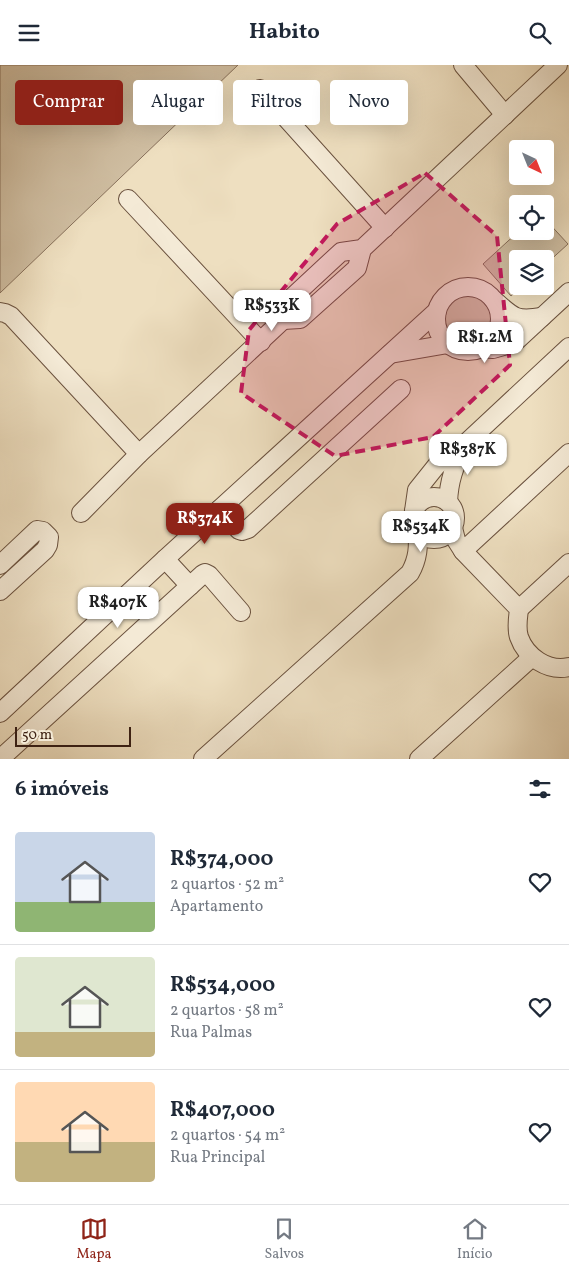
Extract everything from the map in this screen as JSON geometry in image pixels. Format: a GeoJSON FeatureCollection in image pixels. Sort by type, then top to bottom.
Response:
{"type":"FeatureCollection","features":[{"type":"Feature","properties":{"kind":"street"},"geometry":{"type":"LineString","coordinates":[[463,65],[506,115]]}},
{"type":"Feature","properties":{"kind":"street"},"geometry":{"type":"LineString","coordinates":[[80,513],[139,454],[283,320],[286,303],[341,252],[362,249],[558,65]]}},
{"type":"Feature","properties":{"kind":"street"},"geometry":{"type":"LineString","coordinates":[[292,125],[385,228]]}},
{"type":"Feature","properties":{"kind":"street"},"geometry":{"type":"LineString","coordinates":[[128,199],[261,342]]}},
{"type":"Feature","properties":{"kind":"street"},"geometry":{"type":"LineString","coordinates":[[542,317],[520,319],[507,312],[487,293],[478,288],[467,287],[457,289],[448,294],[441,302],[437,311],[436,323],[440,335],[448,344],[463,351],[493,349],[514,343],[569,292]]}},
{"type":"Feature","properties":{"kind":"street"},"geometry":{"type":"LineString","coordinates":[[480,349],[490,342],[497,333],[500,322],[499,310],[494,300]]}},
{"type":"Feature","properties":{"kind":"street"},"geometry":{"type":"LineString","coordinates":[[0,713],[165,559],[437,311]]}},
{"type":"Feature","properties":{"kind":"street"},"geometry":{"type":"LineString","coordinates":[[0,312],[11,316],[139,454]]}},
{"type":"Feature","properties":{"kind":"street"},"geometry":{"type":"LineString","coordinates":[[390,355],[448,344]]}},
{"type":"Feature","properties":{"kind":"street"},"geometry":{"type":"LineString","coordinates":[[453,527],[443,537],[436,539],[422,535],[417,530],[414,524],[414,511],[417,490],[437,465],[466,443],[569,347]]}},
{"type":"Feature","properties":{"kind":"street"},"geometry":{"type":"LineString","coordinates":[[220,509],[239,530],[248,529],[401,389]]}},
{"type":"Feature","properties":{"kind":"street"},"geometry":{"type":"LineString","coordinates":[[466,443],[454,464],[449,485],[448,502],[455,513],[453,527],[456,540],[463,551],[519,609]]}},
{"type":"Feature","properties":{"kind":"street"},"geometry":{"type":"LineString","coordinates":[[463,551],[569,453]]}},
{"type":"Feature","properties":{"kind":"street"},"geometry":{"type":"LineString","coordinates":[[414,511],[417,505],[428,498],[435,497],[448,502]]}},
{"type":"Feature","properties":{"kind":"street"},"geometry":{"type":"LineString","coordinates":[[0,565],[37,530],[43,531],[49,537],[45,551],[0,591]]}},
{"type":"Feature","properties":{"kind":"street"},"geometry":{"type":"LineString","coordinates":[[203,759],[410,573],[417,555],[417,530]]}},
{"type":"Feature","properties":{"kind":"street"},"geometry":{"type":"LineString","coordinates":[[165,559],[190,586]]}},
{"type":"Feature","properties":{"kind":"street"},"geometry":{"type":"LineString","coordinates":[[569,563],[519,609],[517,624],[520,637],[532,657],[556,668],[569,667]]}},
{"type":"Feature","properties":{"kind":"street"},"geometry":{"type":"LineString","coordinates":[[0,759],[203,574],[207,573],[241,612]]}},
{"type":"Feature","properties":{"kind":"street"},"geometry":{"type":"LineString","coordinates":[[419,759],[532,657]]}},
{"type":"Feature","properties":{"kind":"highlighted area"},"geometry":{"type":"Polygon","coordinates":[[[425,173],[497,236],[510,365],[433,437],[335,456],[241,393],[249,330],[337,224],[425,173]]]}},
{"type":"Feature","properties":{"kind":"shaded area"},"geometry":{"type":"Polygon","coordinates":[[[0,65],[238,65],[222,80],[133,80],[133,125],[175,125],[0,293],[0,65]]]}},
{"type":"Feature","properties":{"kind":"shaded area"},"geometry":{"type":"Polygon","coordinates":[[[554,229],[568,244],[554,257],[554,250],[509,250],[509,294],[483,264],[509,240],[554,240],[554,229]]]}},
{"type":"Feature","properties":{"kind":"shaded area"},"geometry":{"type":"Polygon","coordinates":[[[464,292],[474,292],[484,296],[492,304],[496,319],[492,334],[484,342],[474,346],[464,346],[454,342],[446,334],[442,324],[442,314],[446,304],[454,296],[464,292]]]}}]}
